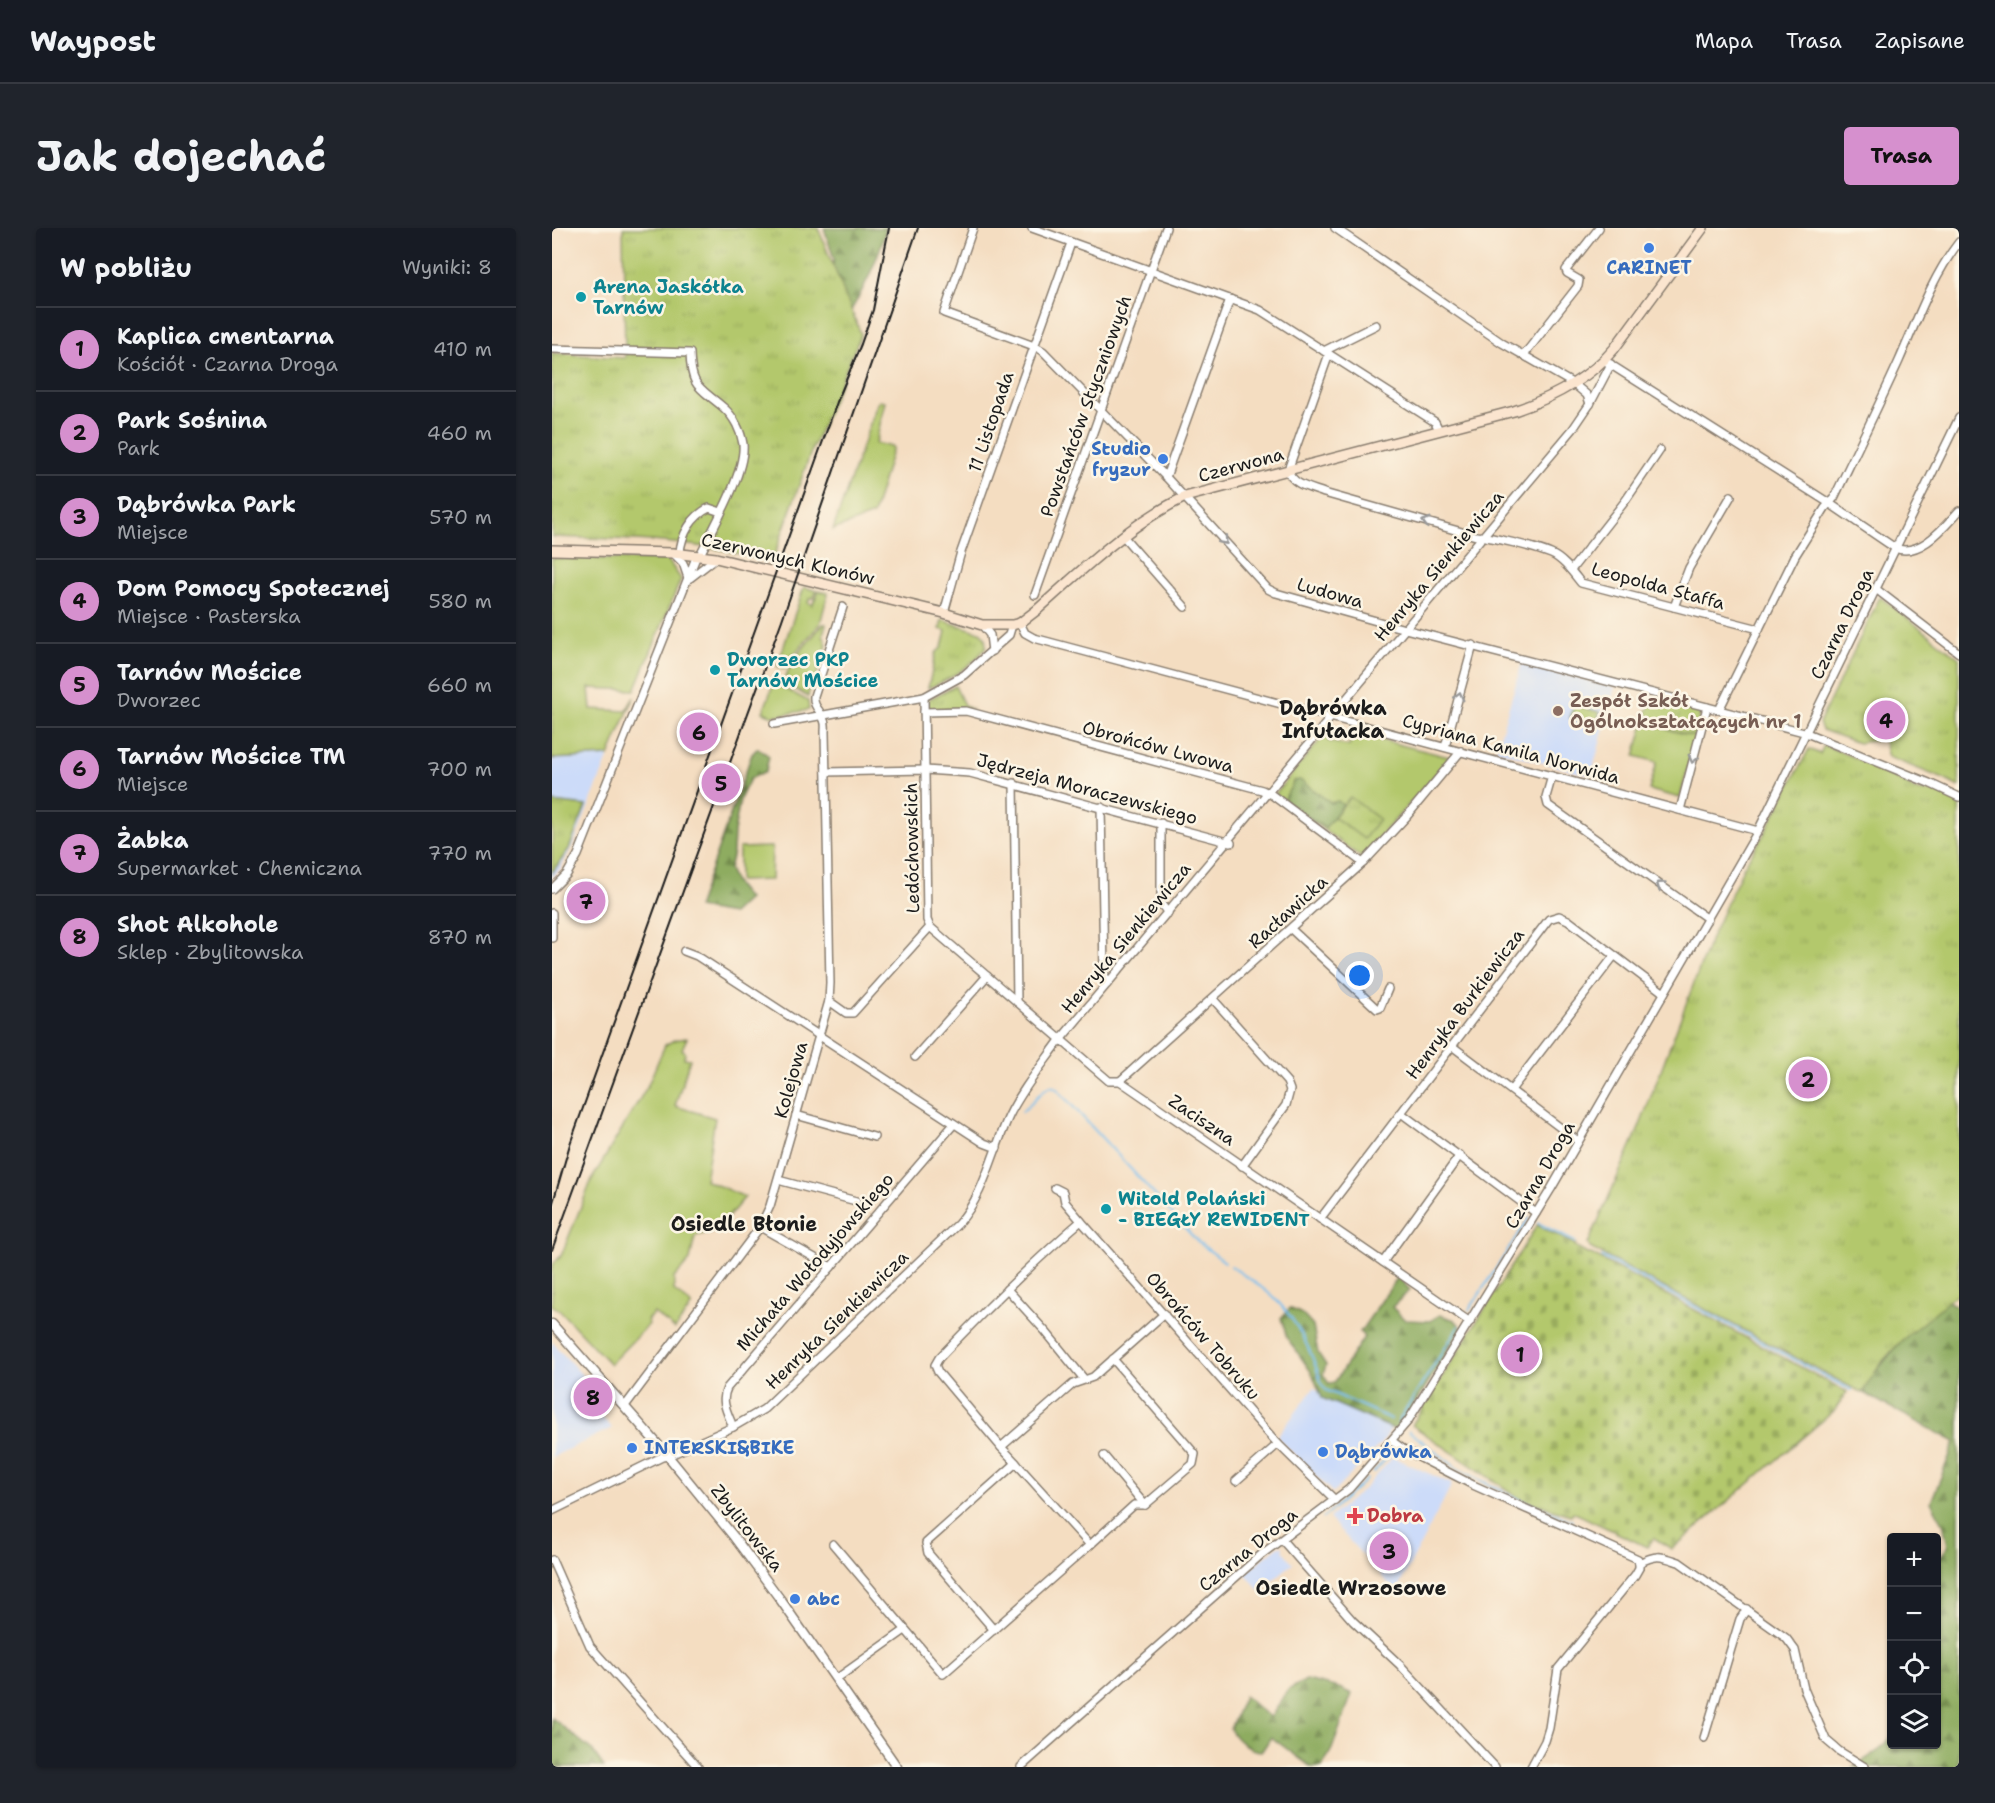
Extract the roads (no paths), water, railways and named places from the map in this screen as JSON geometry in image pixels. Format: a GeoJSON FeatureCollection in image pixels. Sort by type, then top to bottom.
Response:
{"type":"FeatureCollection","features":[{"type":"Feature","properties":{"kind":"main road","name":"Czerwona"},"geometry":{"type":"LineString","coordinates":[[1016,624],[1123,536],[1160,510],[1185,497],[1534,404],[1574,384],[1607,363],[1703,228]]}},
{"type":"Feature","properties":{"kind":"main road","name":"Czerwonych Klonów"},"geometry":{"type":"LineString","coordinates":[[552,550],[698,555],[944,613],[982,625],[1016,624]]}},
{"type":"Feature","properties":{"kind":"street","name":"Ludowa"},"geometry":{"type":"LineString","coordinates":[[973,228],[944,313],[1043,351],[1185,497],[1268,589],[1406,629],[1804,732],[1959,797]]}},
{"type":"Feature","properties":{"kind":"street"},"geometry":{"type":"LineString","coordinates":[[1032,228],[1260,310],[1435,422],[1439,430]]}},
{"type":"Feature","properties":{"kind":"street","name":"Powstańców Styczniowych"},"geometry":{"type":"LineString","coordinates":[[1035,595],[1166,228]]}},
{"type":"Feature","properties":{"kind":"street"},"geometry":{"type":"LineString","coordinates":[[1335,228],[1502,343],[1574,384],[1587,395],[1590,404]]}},
{"type":"Feature","properties":{"kind":"street"},"geometry":{"type":"LineString","coordinates":[[1349,237],[1355,228]]}},
{"type":"Feature","properties":{"kind":"street"},"geometry":{"type":"LineString","coordinates":[[1524,355],[1578,286],[1579,280],[1566,270],[1599,228]]}},
{"type":"Feature","properties":{"kind":"street"},"geometry":{"type":"LineString","coordinates":[[1719,710],[1795,556],[1834,498],[1934,282],[1959,242]]}},
{"type":"Feature","properties":{"kind":"street","name":"11 Listopada"},"geometry":{"type":"LineString","coordinates":[[944,613],[961,552],[1071,243]]}},
{"type":"Feature","properties":{"kind":"street"},"geometry":{"type":"LineString","coordinates":[[1166,477],[1230,299]]}},
{"type":"Feature","properties":{"kind":"street"},"geometry":{"type":"LineString","coordinates":[[1288,470],[1327,352],[1376,325]]}},
{"type":"Feature","properties":{"kind":"street"},"geometry":{"type":"LineString","coordinates":[[1327,352],[1361,336]]}},
{"type":"Feature","properties":{"kind":"street"},"geometry":{"type":"LineString","coordinates":[[552,349],[690,353],[691,375],[702,390],[726,410],[737,426],[743,444],[741,463],[721,512],[698,555],[578,855],[567,874],[552,889]]}},
{"type":"Feature","properties":{"kind":"street"},"geometry":{"type":"LineString","coordinates":[[1607,363],[1829,503],[1895,548],[1902,551],[1916,548],[1927,542],[1958,516]]}},
{"type":"Feature","properties":{"kind":"street","name":"Henryka Sienkiewicza"},"geometry":{"type":"LineString","coordinates":[[552,1511],[662,1457],[733,1427],[764,1409],[958,1224],[975,1201],[1008,1117],[1060,1040],[1229,842],[1573,429],[1590,404],[1607,363]]}},
{"type":"Feature","properties":{"kind":"street","name":"Czarna Droga"},"geometry":{"type":"LineString","coordinates":[[1020,1767],[1262,1554],[1356,1482],[1408,1421],[1536,1213],[1758,831],[1804,732],[1959,418]]}},
{"type":"Feature","properties":{"kind":"street"},"geometry":{"type":"LineString","coordinates":[[1571,570],[1626,500],[1660,450]]}},
{"type":"Feature","properties":{"kind":"street","name":"Leopolda Staffa"},"geometry":{"type":"LineString","coordinates":[[1288,470],[1290,476],[1300,484],[1324,493],[1552,554],[1571,570],[1581,584],[1759,629]]}},
{"type":"Feature","properties":{"kind":"street"},"geometry":{"type":"LineString","coordinates":[[1674,607],[1689,568],[1731,496]]}},
{"type":"Feature","properties":{"kind":"street"},"geometry":{"type":"LineString","coordinates":[[688,580],[687,569],[676,553],[689,525],[700,512],[709,508],[721,512]]}},
{"type":"Feature","properties":{"kind":"street"},"geometry":{"type":"LineString","coordinates":[[1123,536],[1185,607]]}},
{"type":"Feature","properties":{"kind":"street"},"geometry":{"type":"LineString","coordinates":[[688,580],[716,558]]}},
{"type":"Feature","properties":{"kind":"street"},"geometry":{"type":"LineString","coordinates":[[1876,589],[1959,653]]}},
{"type":"Feature","properties":{"kind":"street","name":"Kolejowa"},"geometry":{"type":"LineString","coordinates":[[625,1406],[760,1227],[770,1206],[778,1180],[829,1001],[824,720],[813,703],[843,607]]}},
{"type":"Feature","properties":{"kind":"street","name":"Czerwona"},"geometry":{"type":"LineString","coordinates":[[774,724],[924,697],[964,675],[1009,635],[1016,624]]}},
{"type":"Feature","properties":{"kind":"street","name":"Cypriana Kamila Norwida"},"geometry":{"type":"LineString","coordinates":[[1016,624],[1034,638],[1758,831]]}},
{"type":"Feature","properties":{"kind":"street"},"geometry":{"type":"LineString","coordinates":[[982,625],[990,634],[992,651]]}},
{"type":"Feature","properties":{"kind":"street"},"geometry":{"type":"LineString","coordinates":[[1445,747],[1473,645]]}},
{"type":"Feature","properties":{"kind":"street","name":"Ledóchowskich"},"geometry":{"type":"LineString","coordinates":[[829,1001],[846,1013],[853,1012],[930,927],[927,920],[924,697]]}},
{"type":"Feature","properties":{"kind":"street"},"geometry":{"type":"LineString","coordinates":[[1680,810],[1707,707]]}},
{"type":"Feature","properties":{"kind":"street","name":"Obrońców Lwowa"},"geometry":{"type":"LineString","coordinates":[[924,712],[966,711],[1268,793],[1364,863]]}},
{"type":"Feature","properties":{"kind":"street","name":"Racławicka"},"geometry":{"type":"LineString","coordinates":[[1120,1081],[1364,863],[1461,751]]}},
{"type":"Feature","properties":{"kind":"street","name":"Jędrzeja Moraczewskiego"},"geometry":{"type":"LineString","coordinates":[[826,772],[925,770],[969,773],[1014,783],[1229,842]]}},
{"type":"Feature","properties":{"kind":"street"},"geometry":{"type":"LineString","coordinates":[[1552,776],[1546,796],[1548,805],[1708,919]]}},
{"type":"Feature","properties":{"kind":"street"},"geometry":{"type":"LineString","coordinates":[[1014,783],[1017,1002]]}},
{"type":"Feature","properties":{"kind":"street"},"geometry":{"type":"LineString","coordinates":[[1101,807],[1104,972],[1107,984]]}},
{"type":"Feature","properties":{"kind":"street"},"geometry":{"type":"LineString","coordinates":[[1161,823],[1161,904],[1168,913]]}},
{"type":"Feature","properties":{"kind":"street"},"geometry":{"type":"LineString","coordinates":[[552,913],[552,938]]}},
{"type":"Feature","properties":{"kind":"street","name":"Henryka Burkiewicza"},"geometry":{"type":"LineString","coordinates":[[1320,1219],[1549,919],[1559,916],[1568,921],[1664,993]]}},
{"type":"Feature","properties":{"kind":"street","name":"Zaciszna"},"geometry":{"type":"LineString","coordinates":[[930,927],[1109,1081],[1120,1081],[1470,1322]]}},
{"type":"Feature","properties":{"kind":"street"},"geometry":{"type":"LineString","coordinates":[[1291,929],[1377,1009],[1380,1008],[1388,989]]}},
{"type":"Feature","properties":{"kind":"street"},"geometry":{"type":"LineString","coordinates":[[684,951],[698,956],[954,1124],[984,1143],[997,1148]]}},
{"type":"Feature","properties":{"kind":"street"},"geometry":{"type":"LineString","coordinates":[[1511,1090],[1614,956]]}},
{"type":"Feature","properties":{"kind":"street"},"geometry":{"type":"LineString","coordinates":[[915,1057],[987,976]]}},
{"type":"Feature","properties":{"kind":"street"},"geometry":{"type":"LineString","coordinates":[[1213,999],[1287,1082],[1290,1090],[1286,1105],[1242,1166]]}},
{"type":"Feature","properties":{"kind":"street"},"geometry":{"type":"LineString","coordinates":[[1452,1046],[1578,1141]]}},
{"type":"Feature","properties":{"kind":"street"},"geometry":{"type":"LineString","coordinates":[[1401,1113],[1536,1213]]}},
{"type":"Feature","properties":{"kind":"street"},"geometry":{"type":"LineString","coordinates":[[796,1115],[874,1137]]}},
{"type":"Feature","properties":{"kind":"street","name":"Michała Wołodyjowskiego"},"geometry":{"type":"LineString","coordinates":[[733,1427],[724,1404],[723,1395],[727,1388],[954,1124]]}},
{"type":"Feature","properties":{"kind":"street"},"geometry":{"type":"LineString","coordinates":[[1383,1262],[1460,1155]]}},
{"type":"Feature","properties":{"kind":"street"},"geometry":{"type":"LineString","coordinates":[[778,1180],[856,1201]]}},
{"type":"Feature","properties":{"kind":"street","name":"Obrońców Tobruku"},"geometry":{"type":"LineString","coordinates":[[1055,1188],[1063,1192],[1065,1202],[1081,1221],[1278,1444],[1335,1500]]}},
{"type":"Feature","properties":{"kind":"street"},"geometry":{"type":"LineString","coordinates":[[1081,1221],[1007,1289],[939,1358],[935,1365],[1001,1447],[1090,1545]]}},
{"type":"Feature","properties":{"kind":"street"},"geometry":{"type":"LineString","coordinates":[[760,1227],[831,1267]]}},
{"type":"Feature","properties":{"kind":"street"},"geometry":{"type":"LineString","coordinates":[[1007,1289],[1084,1379]]}},
{"type":"Feature","properties":{"kind":"street"},"geometry":{"type":"LineString","coordinates":[[1001,1447],[1073,1384],[1093,1377],[1164,1314]]}},
{"type":"Feature","properties":{"kind":"street","name":"Zbylitowska"},"geometry":{"type":"LineString","coordinates":[[555,1328],[668,1456],[768,1581],[897,1767]]}},
{"type":"Feature","properties":{"kind":"street"},"geometry":{"type":"LineString","coordinates":[[833,1544],[943,1674],[1134,1505],[1145,1505],[1193,1464],[1194,1454],[1113,1359]]}},
{"type":"Feature","properties":{"kind":"street"},"geometry":{"type":"LineString","coordinates":[[1392,1442],[1473,1485],[1638,1559],[1639,1568],[1635,1575],[1558,1670],[1549,1728],[1545,1741],[1531,1767]]}},
{"type":"Feature","properties":{"kind":"street"},"geometry":{"type":"LineString","coordinates":[[1236,1481],[1278,1444]]}},
{"type":"Feature","properties":{"kind":"street"},"geometry":{"type":"LineString","coordinates":[[1104,1456],[1145,1505]]}},
{"type":"Feature","properties":{"kind":"street"},"geometry":{"type":"LineString","coordinates":[[994,1630],[939,1566],[926,1548],[926,1543],[1016,1463]]}},
{"type":"Feature","properties":{"kind":"street"},"geometry":{"type":"LineString","coordinates":[[1282,1540],[1371,1638],[1400,1665],[1495,1767]]}},
{"type":"Feature","properties":{"kind":"street"},"geometry":{"type":"LineString","coordinates":[[1639,1563],[1652,1556],[1660,1555],[1679,1562],[1747,1609],[1793,1645],[1804,1689],[1826,1740],[1865,1767]]}},
{"type":"Feature","properties":{"kind":"street"},"geometry":{"type":"LineString","coordinates":[[552,1560],[590,1646],[698,1767]]}},
{"type":"Feature","properties":{"kind":"street"},"geometry":{"type":"LineString","coordinates":[[1704,1738],[1740,1619],[1747,1609]]}},
{"type":"Feature","properties":{"kind":"street"},"geometry":{"type":"LineString","coordinates":[[836,1679],[905,1630]]}},
{"type":"Feature","properties":{"kind":"waterway"},"geometry":{"type":"LineString","coordinates":[[1022,1112],[1045,1089],[1051,1086],[1056,1088],[1198,1242],[1225,1262]]}},
{"type":"Feature","properties":{"kind":"waterway"},"geometry":{"type":"LineString","coordinates":[[1469,1310],[1529,1218]]}},
{"type":"Feature","properties":{"kind":"waterway"},"geometry":{"type":"LineString","coordinates":[[1538,1223],[1575,1242]]}},
{"type":"Feature","properties":{"kind":"waterway"},"geometry":{"type":"LineString","coordinates":[[1602,1257],[1851,1390]]}},
{"type":"Feature","properties":{"kind":"waterway"},"geometry":{"type":"LineString","coordinates":[[1231,1266],[1274,1298],[1294,1321],[1326,1390],[1391,1419]]}},
{"type":"Feature","properties":{"kind":"waterway"},"geometry":{"type":"LineString","coordinates":[[1398,1422],[1459,1326]]}},
{"type":"Feature","properties":{"kind":"waterway"},"geometry":{"type":"LineString","coordinates":[[1409,1431],[1458,1469],[1516,1498],[1572,1521]]}},
{"type":"Feature","properties":{"kind":"waterway"},"geometry":{"type":"LineString","coordinates":[[1373,1473],[1394,1450]]}},
{"type":"Feature","properties":{"kind":"waterway"},"geometry":{"type":"LineString","coordinates":[[1323,1518],[1367,1479]]}},
{"type":"Feature","properties":{"kind":"railway"},"geometry":{"type":"LineString","coordinates":[[552,1206],[570,1144],[837,402],[873,310],[889,228]]}},
{"type":"Feature","properties":{"kind":"railway"},"geometry":{"type":"LineString","coordinates":[[552,1250],[782,620],[918,228]]}},
{"type":"Feature","properties":{"kind":"place","name":"CARINET"},"geometry":{"type":"Point","coordinates":[1649,248]}},
{"type":"Feature","properties":{"kind":"place","name":"Arena Jaskółka Tarnów"},"geometry":{"type":"Point","coordinates":[581,297]}},
{"type":"Feature","properties":{"kind":"place","name":"Studio fryzur"},"geometry":{"type":"Point","coordinates":[1163,459]}},
{"type":"Feature","properties":{"kind":"place","name":"Dworzec PKP Tarnów Mościce"},"geometry":{"type":"Point","coordinates":[715,670]}},
{"type":"Feature","properties":{"kind":"place","name":"Zespół Szkół Ogólnokształcących nr 1"},"geometry":{"type":"Point","coordinates":[1558,711]}},
{"type":"Feature","properties":{"kind":"place","name":"Dom Pomocy Społecznej"},"geometry":{"type":"Point","coordinates":[1886,720]}},
{"type":"Feature","properties":{"kind":"place","name":"Tarnów Mościce TM"},"geometry":{"type":"Point","coordinates":[699,732]}},
{"type":"Feature","properties":{"kind":"place","name":"Tarnów Mościce"},"geometry":{"type":"Point","coordinates":[721,783]}},
{"type":"Feature","properties":{"kind":"place","name":"Żabka"},"geometry":{"type":"Point","coordinates":[586,901]}},
{"type":"Feature","properties":{"kind":"place","name":"Park Sośnina"},"geometry":{"type":"Point","coordinates":[1808,1079]}},
{"type":"Feature","properties":{"kind":"place","name":"Witold Polański - BIEGŁY REWIDENT"},"geometry":{"type":"Point","coordinates":[1106,1209]}},
{"type":"Feature","properties":{"kind":"place","name":"Kaplica cmentarna"},"geometry":{"type":"Point","coordinates":[1520,1354]}},
{"type":"Feature","properties":{"kind":"place","name":"Shot Alkohole"},"geometry":{"type":"Point","coordinates":[593,1397]}},
{"type":"Feature","properties":{"kind":"place","name":"INTERSKI&BIKE"},"geometry":{"type":"Point","coordinates":[632,1448]}},
{"type":"Feature","properties":{"kind":"place","name":"Dąbrówka"},"geometry":{"type":"Point","coordinates":[1323,1452]}},
{"type":"Feature","properties":{"kind":"place","name":"Dobra"},"geometry":{"type":"Point","coordinates":[1355,1516]}},
{"type":"Feature","properties":{"kind":"place","name":"Dąbrówka Park"},"geometry":{"type":"Point","coordinates":[1389,1551]}},
{"type":"Feature","properties":{"kind":"place","name":"abc"},"geometry":{"type":"Point","coordinates":[795,1599]}},
{"type":"Feature","properties":{"kind":"district","name":"Dąbrówka Infułacka"},"geometry":{"type":"Point","coordinates":[1333,720]}},
{"type":"Feature","properties":{"kind":"district","name":"Osiedle Błonie"},"geometry":{"type":"Point","coordinates":[744,1224]}},
{"type":"Feature","properties":{"kind":"district","name":"Osiedle Wrzosowe"},"geometry":{"type":"Point","coordinates":[1351,1588]}}]}
